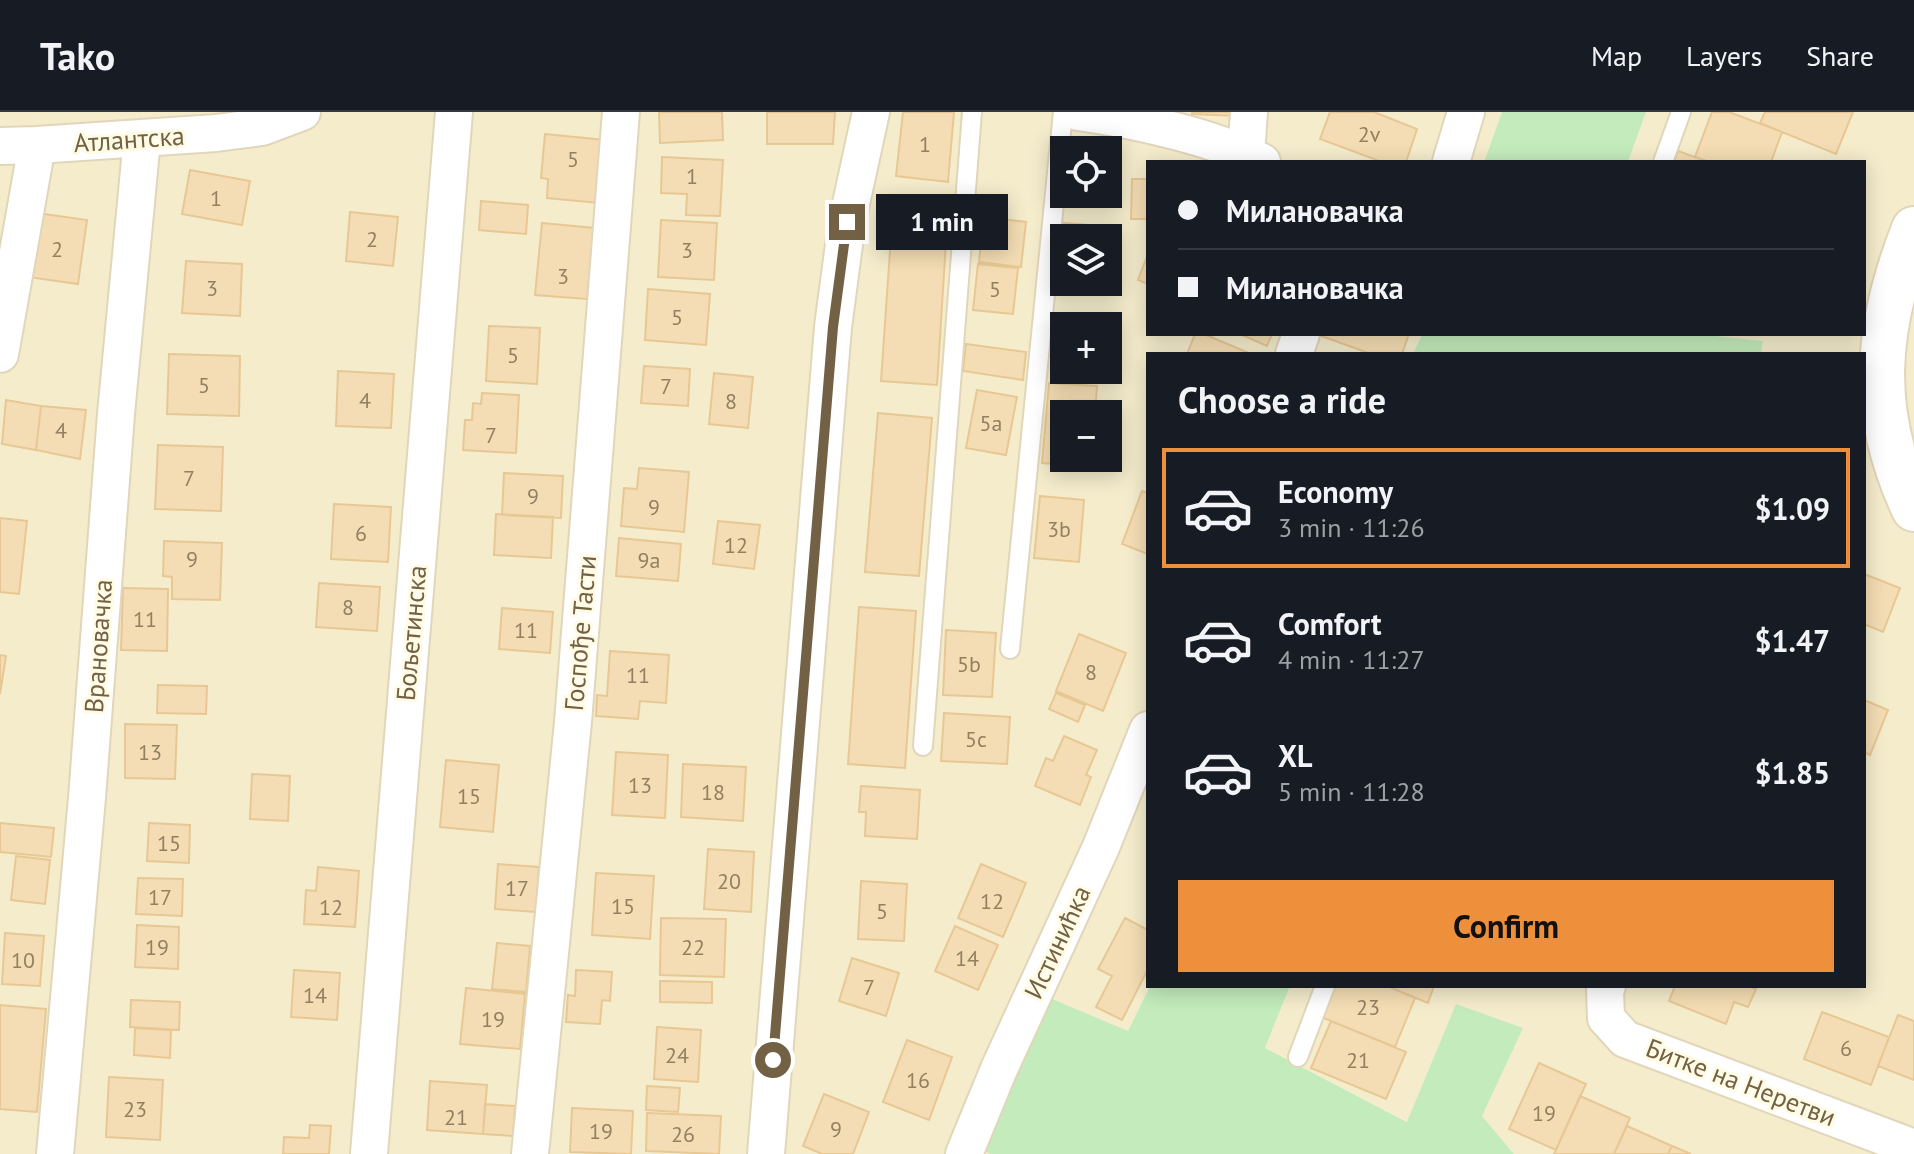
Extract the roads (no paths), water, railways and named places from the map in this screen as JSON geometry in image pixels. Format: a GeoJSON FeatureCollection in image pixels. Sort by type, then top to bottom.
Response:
{"type":"FeatureCollection","features":[{"type":"Feature","properties":{"kind":"street","name":"Атлантска"},"geometry":{"type":"LineString","coordinates":[[0,146],[142,139],[262,127],[302,112]]}},
{"type":"Feature","properties":{"kind":"street","name":"Бољетинска"},"geometry":{"type":"LineString","coordinates":[[369,1154],[454,112]]}},
{"type":"Feature","properties":{"kind":"street","name":"Госпође Тасти"},"geometry":{"type":"LineString","coordinates":[[530,1154],[573,722],[621,112]]}},
{"type":"Feature","properties":{"kind":"street"},"geometry":{"type":"LineString","coordinates":[[766,1154],[833,327],[847,222],[871,112]]}},
{"type":"Feature","properties":{"kind":"street"},"geometry":{"type":"LineString","coordinates":[[1078,112],[1188,135],[1254,158],[1249,112]]}},
{"type":"Feature","properties":{"kind":"street"},"geometry":{"type":"LineString","coordinates":[[1452,160],[1466,112]]}},
{"type":"Feature","properties":{"kind":"street","name":"Врановачка"},"geometry":{"type":"LineString","coordinates":[[55,1154],[87,798],[116,414],[142,139]]}},
{"type":"Feature","properties":{"kind":"street"},"geometry":{"type":"LineString","coordinates":[[0,354],[37,145]]}},
{"type":"Feature","properties":{"kind":"street"},"geometry":{"type":"LineString","coordinates":[[1914,229],[1890,302],[1882,354],[1887,431],[1905,465],[1914,509]]}},
{"type":"Feature","properties":{"kind":"street","name":"Истинићка"},"geometry":{"type":"LineString","coordinates":[[964,1154],[999,1069],[1101,847],[1146,735]]}},
{"type":"Feature","properties":{"kind":"street","name":"Битке на Неретви"},"geometry":{"type":"LineString","coordinates":[[1606,988],[1606,1018],[1625,1039],[1914,1148]]}},
{"type":"Feature","properties":{"kind":"lane"},"geometry":{"type":"LineString","coordinates":[[923,746],[972,112]]}},
{"type":"Feature","properties":{"kind":"lane"},"geometry":{"type":"LineString","coordinates":[[1010,649],[1063,112]]}},
{"type":"Feature","properties":{"kind":"lane"},"geometry":{"type":"LineString","coordinates":[[1664,160],[1681,112]]}},
{"type":"Feature","properties":{"kind":"lane"},"geometry":{"type":"LineString","coordinates":[[1298,1057],[1324,988]]}}]}
